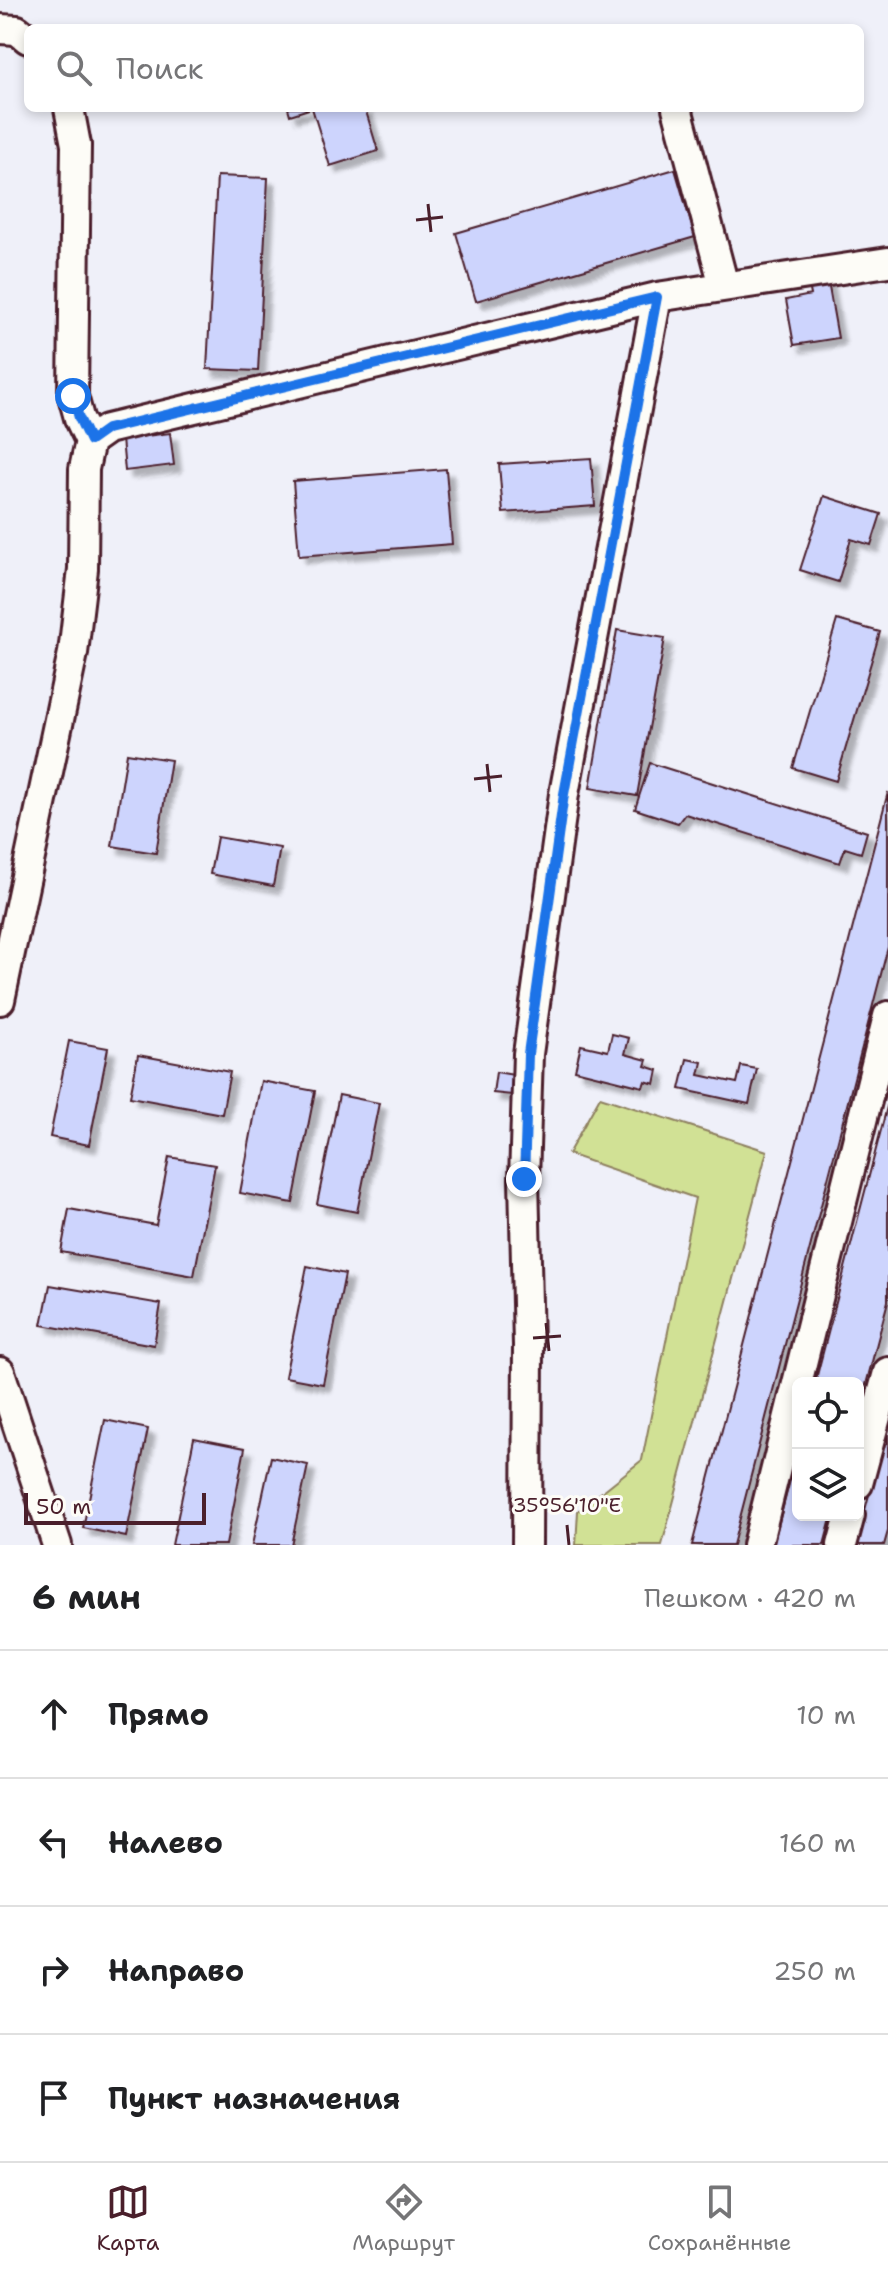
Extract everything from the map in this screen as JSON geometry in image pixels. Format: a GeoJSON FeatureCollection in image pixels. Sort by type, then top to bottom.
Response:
{"type":"FeatureCollection","features":[{"type":"Feature","properties":{"kind":"lane"},"geometry":{"type":"LineString","coordinates":[[0,29],[17,30],[24,36]]}},
{"type":"Feature","properties":{"kind":"lane"},"geometry":{"type":"LineString","coordinates":[[0,1000],[73,653],[83,569],[84,469],[90,441],[73,396],[76,145],[70,112]]}},
{"type":"Feature","properties":{"kind":"lane"},"geometry":{"type":"LineString","coordinates":[[678,112],[724,286]]}},
{"type":"Feature","properties":{"kind":"lane"},"geometry":{"type":"LineString","coordinates":[[90,441],[107,429],[657,297],[888,262]]}},
{"type":"Feature","properties":{"kind":"lane"},"geometry":{"type":"LineString","coordinates":[[527,1545],[528,1345],[524,1179],[528,1054],[564,794],[657,297]]}},
{"type":"Feature","properties":{"kind":"lane"},"geometry":{"type":"LineString","coordinates":[[757,1545],[888,1016]]}},
{"type":"Feature","properties":{"kind":"lane"},"geometry":{"type":"LineString","coordinates":[[0,1372],[57,1545]]}},
{"type":"Feature","properties":{"kind":"lane"},"geometry":{"type":"LineString","coordinates":[[864,1462],[888,1372]]}},
{"type":"Feature","properties":{"kind":"lane"},"geometry":{"type":"LineString","coordinates":[[842,1545],[848,1521]]}},
{"type":"Feature","properties":{"kind":"green space"},"geometry":{"type":"Polygon","coordinates":[[[600,1097],[767,1151],[662,1545],[576,1545],[578,1511],[642,1460],[695,1198],[568,1154],[600,1097]]]}},
{"type":"Feature","properties":{"kind":"building"},"geometry":{"type":"Polygon","coordinates":[[[313,112],[366,112],[378,151],[330,166],[313,112]]]}},
{"type":"Feature","properties":{"kind":"building"},"geometry":{"type":"Polygon","coordinates":[[[675,169],[695,237],[476,301],[456,233],[675,169]]]}},
{"type":"Feature","properties":{"kind":"building"},"geometry":{"type":"Polygon","coordinates":[[[217,176],[268,178],[258,371],[207,369],[217,176]]]}},
{"type":"Feature","properties":{"kind":"building"},"geometry":{"type":"Polygon","coordinates":[[[827,276],[838,338],[794,345],[786,300],[811,295],[808,280],[827,276]]]}},
{"type":"Feature","properties":{"kind":"building"},"geometry":{"type":"Polygon","coordinates":[[[170,433],[174,465],[125,471],[122,439],[170,433]]]}},
{"type":"Feature","properties":{"kind":"building"},"geometry":{"type":"Polygon","coordinates":[[[591,458],[595,506],[503,513],[499,464],[591,458]]]}},
{"type":"Feature","properties":{"kind":"building"},"geometry":{"type":"Polygon","coordinates":[[[446,469],[452,544],[299,556],[293,481],[446,469]]]}},
{"type":"Feature","properties":{"kind":"building"},"geometry":{"type":"Polygon","coordinates":[[[824,496],[881,514],[871,545],[851,539],[838,582],[800,570],[824,496]]]}},
{"type":"Feature","properties":{"kind":"building"},"geometry":{"type":"Polygon","coordinates":[[[837,620],[880,632],[836,781],[793,768],[837,620]]]}},
{"type":"Feature","properties":{"kind":"building"},"geometry":{"type":"Polygon","coordinates":[[[617,630],[665,638],[637,796],[590,788],[617,630]]]}},
{"type":"Feature","properties":{"kind":"building"},"geometry":{"type":"Polygon","coordinates":[[[127,753],[171,760],[156,853],[112,846],[127,753]]]}},
{"type":"Feature","properties":{"kind":"building"},"geometry":{"type":"Polygon","coordinates":[[[650,763],[867,832],[861,853],[845,848],[840,863],[685,814],[678,823],[635,809],[650,763]]]}},
{"type":"Feature","properties":{"kind":"building"},"geometry":{"type":"Polygon","coordinates":[[[888,792],[888,947],[733,1545],[692,1545],[888,792]]]}},
{"type":"Feature","properties":{"kind":"building"},"geometry":{"type":"Polygon","coordinates":[[[217,837],[280,848],[273,886],[210,874],[217,837]]]}},
{"type":"Feature","properties":{"kind":"building"},"geometry":{"type":"Polygon","coordinates":[[[612,1034],[629,1038],[625,1054],[647,1060],[645,1066],[658,1070],[655,1084],[645,1081],[643,1087],[575,1070],[581,1045],[608,1051],[612,1034]]]}},
{"type":"Feature","properties":{"kind":"building"},"geometry":{"type":"Polygon","coordinates":[[[69,1041],[108,1048],[89,1145],[50,1137],[69,1041]]]}},
{"type":"Feature","properties":{"kind":"building"},"geometry":{"type":"Polygon","coordinates":[[[138,1055],[230,1072],[222,1114],[130,1097],[138,1055]]]}},
{"type":"Feature","properties":{"kind":"building"},"geometry":{"type":"Polygon","coordinates":[[[687,1059],[702,1062],[699,1075],[737,1083],[741,1066],[757,1069],[749,1104],[680,1089],[687,1059]]]}},
{"type":"Feature","properties":{"kind":"building"},"geometry":{"type":"Polygon","coordinates":[[[496,1072],[514,1075],[512,1095],[493,1093],[496,1072]]]}},
{"type":"Feature","properties":{"kind":"building"},"geometry":{"type":"Polygon","coordinates":[[[261,1081],[315,1091],[293,1203],[240,1193],[261,1081]]]}},
{"type":"Feature","properties":{"kind":"building"},"geometry":{"type":"Polygon","coordinates":[[[339,1095],[379,1103],[357,1212],[317,1204],[339,1095]]]}},
{"type":"Feature","properties":{"kind":"building"},"geometry":{"type":"Polygon","coordinates":[[[888,1103],[888,1301],[864,1392],[864,1377],[817,1377],[888,1103]]]}},
{"type":"Feature","properties":{"kind":"building"},"geometry":{"type":"Polygon","coordinates":[[[169,1157],[215,1165],[194,1276],[61,1252],[69,1209],[156,1225],[169,1157]]]}},
{"type":"Feature","properties":{"kind":"building"},"geometry":{"type":"Polygon","coordinates":[[[307,1266],[345,1274],[323,1384],[285,1377],[307,1266]]]}},
{"type":"Feature","properties":{"kind":"building"},"geometry":{"type":"Polygon","coordinates":[[[50,1285],[161,1304],[154,1345],[42,1325],[50,1285]]]}},
{"type":"Feature","properties":{"kind":"building"},"geometry":{"type":"Polygon","coordinates":[[[105,1420],[148,1429],[126,1537],[83,1528],[105,1420]]]}},
{"type":"Feature","properties":{"kind":"building"},"geometry":{"type":"Polygon","coordinates":[[[888,1421],[888,1531],[884,1545],[856,1545],[888,1421]]]}},
{"type":"Feature","properties":{"kind":"building"},"geometry":{"type":"Polygon","coordinates":[[[194,1438],[245,1448],[226,1545],[172,1545],[194,1438]]]}},
{"type":"Feature","properties":{"kind":"building"},"geometry":{"type":"Polygon","coordinates":[[[271,1457],[308,1465],[291,1545],[252,1545],[271,1457]]]}},
{"type":"Feature","properties":{"kind":"building"},"geometry":{"type":"Polygon","coordinates":[[[792,1473],[792,1521],[830,1521],[824,1545],[773,1545],[792,1473]]]}},
{"type":"Feature","properties":{"kind":"route"},"geometry":{"type":"LineString","coordinates":[[73,396],[90,441],[107,429],[657,297],[564,794],[528,1054],[524,1179]]}}]}
